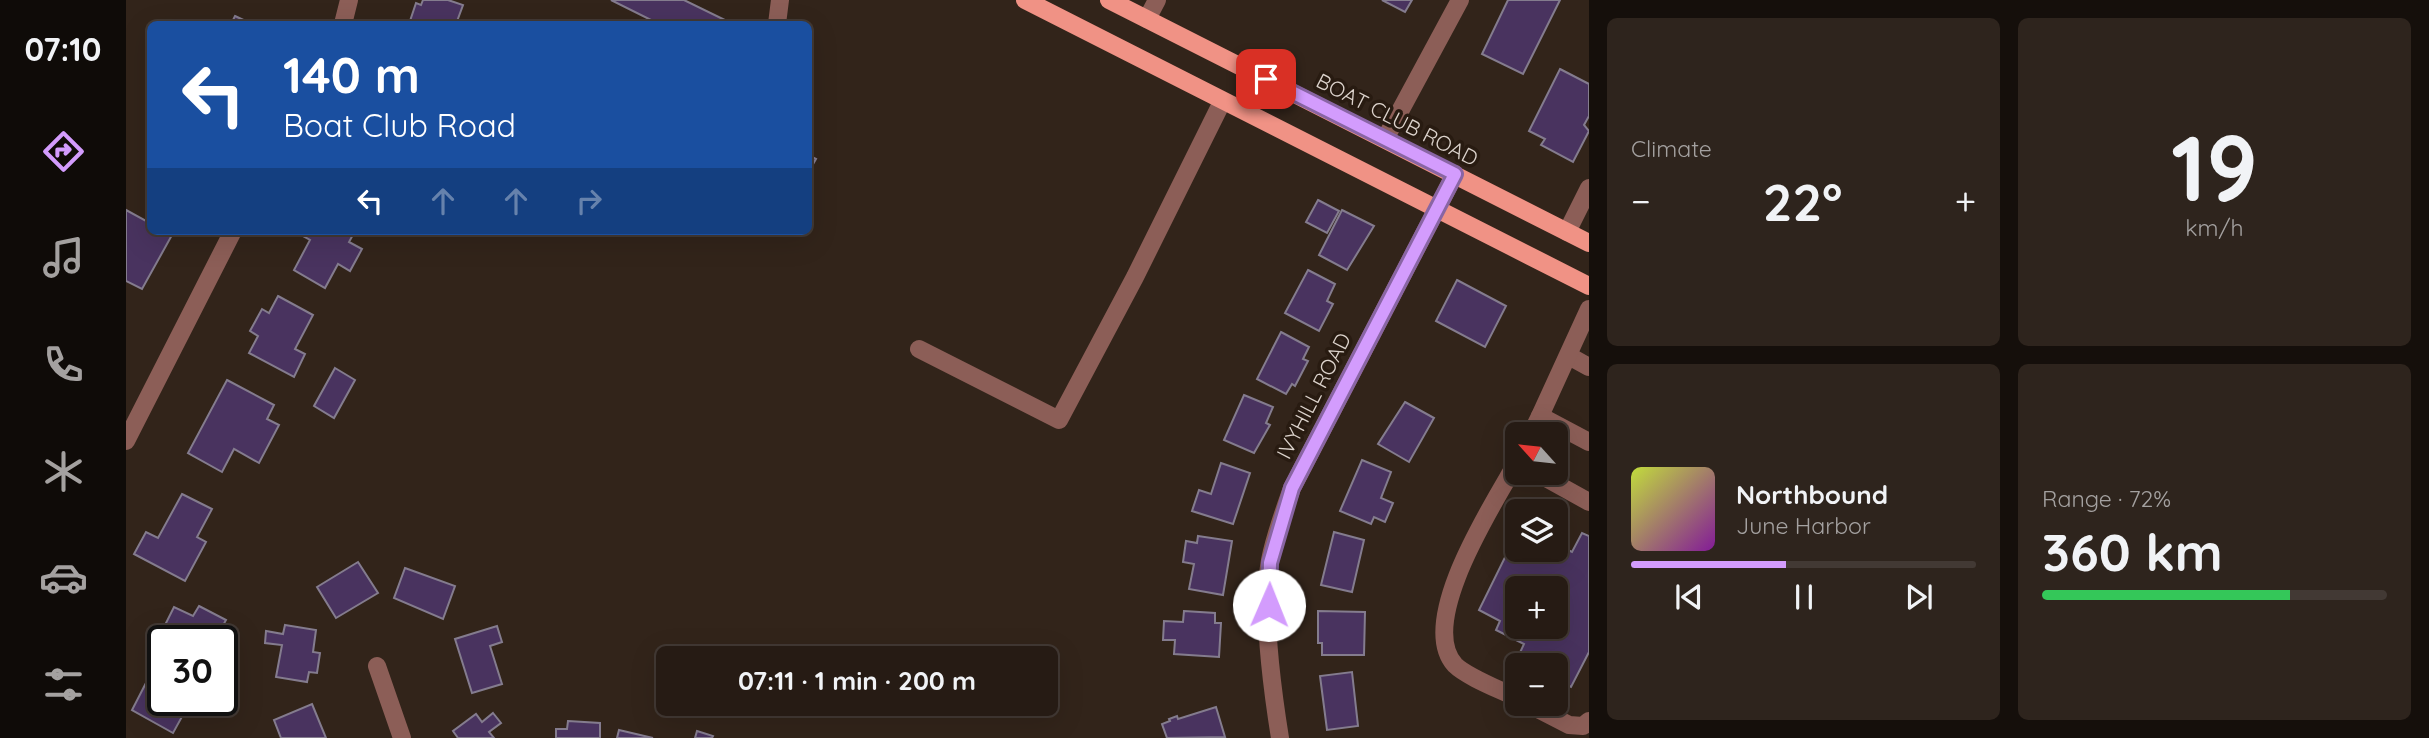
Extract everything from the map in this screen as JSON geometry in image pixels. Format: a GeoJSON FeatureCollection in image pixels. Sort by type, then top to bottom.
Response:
{"type":"FeatureCollection","features":[{"type":"Feature","properties":{"kind":"main road"},"geometry":{"type":"LineString","coordinates":[[1026,0],[1222,102],[1589,286]]}},
{"type":"Feature","properties":{"kind":"main road","name":"BOAT CLUB ROAD"},"geometry":{"type":"LineString","coordinates":[[1109,0],[1589,243]]}},
{"type":"Feature","properties":{"kind":"street"},"geometry":{"type":"LineString","coordinates":[[344,21],[349,0]]}},
{"type":"Feature","properties":{"kind":"street"},"geometry":{"type":"LineString","coordinates":[[778,21],[779,0]]}},
{"type":"Feature","properties":{"kind":"street"},"geometry":{"type":"LineString","coordinates":[[1147,19],[1157,0]]}},
{"type":"Feature","properties":{"kind":"street"},"geometry":{"type":"LineString","coordinates":[[1385,139],[1460,0]]}},
{"type":"Feature","properties":{"kind":"street"},"geometry":{"type":"LineString","coordinates":[[919,349],[1059,420],[1135,277],[1222,102]]}},
{"type":"Feature","properties":{"kind":"street","name":"IVYHILL ROAD"},"geometry":{"type":"LineString","coordinates":[[1280,738],[1269,626],[1270,563],[1279,525],[1292,488],[1455,174]]}},
{"type":"Feature","properties":{"kind":"street"},"geometry":{"type":"LineString","coordinates":[[1567,232],[1589,188]]}},
{"type":"Feature","properties":{"kind":"street"},"geometry":{"type":"LineString","coordinates":[[126,441],[231,235]]}},
{"type":"Feature","properties":{"kind":"street"},"geometry":{"type":"LineString","coordinates":[[1537,422],[1589,309]]}},
{"type":"Feature","properties":{"kind":"street"},"geometry":{"type":"LineString","coordinates":[[1569,356],[1589,367]]}},
{"type":"Feature","properties":{"kind":"street"},"geometry":{"type":"LineString","coordinates":[[1540,416],[1589,442]]}},
{"type":"Feature","properties":{"kind":"street"},"geometry":{"type":"LineString","coordinates":[[1505,483],[1474,538],[1449,594],[1446,651],[1456,666],[1505,692]]}},
{"type":"Feature","properties":{"kind":"street"},"geometry":{"type":"LineString","coordinates":[[1558,485],[1589,502]]}},
{"type":"Feature","properties":{"kind":"street"},"geometry":{"type":"LineString","coordinates":[[377,666],[402,738]]}},
{"type":"Feature","properties":{"kind":"street"},"geometry":{"type":"LineString","coordinates":[[1551,716],[1569,725],[1583,726],[1589,721]]}},
{"type":"Feature","properties":{"kind":"building"},"geometry":{"type":"Polygon","coordinates":[[[423,0],[448,0],[463,5],[457,21],[410,21],[416,3],[421,5],[423,0]]]}},
{"type":"Feature","properties":{"kind":"building"},"geometry":{"type":"Polygon","coordinates":[[[611,0],[684,0],[727,21],[653,21],[611,0]]]}},
{"type":"Feature","properties":{"kind":"building"},"geometry":{"type":"Polygon","coordinates":[[[1382,0],[1412,0],[1405,12],[1382,0]]]}},
{"type":"Feature","properties":{"kind":"building"},"geometry":{"type":"Polygon","coordinates":[[[1508,0],[1560,0],[1523,74],[1482,54],[1508,0]]]}},
{"type":"Feature","properties":{"kind":"building"},"geometry":{"type":"Polygon","coordinates":[[[235,16],[246,21],[232,21],[235,16]]]}},
{"type":"Feature","properties":{"kind":"building"},"geometry":{"type":"Polygon","coordinates":[[[1560,69],[1589,84],[1589,116],[1584,125],[1589,131],[1573,162],[1541,145],[1545,139],[1529,131],[1560,69]]]}},
{"type":"Feature","properties":{"kind":"building"},"geometry":{"type":"Polygon","coordinates":[[[1318,200],[1339,211],[1327,233],[1306,222],[1318,200]]]}},
{"type":"Feature","properties":{"kind":"building"},"geometry":{"type":"Polygon","coordinates":[[[126,210],[147,221],[147,235],[172,235],[142,289],[126,281],[126,210]]]}},
{"type":"Feature","properties":{"kind":"building"},"geometry":{"type":"Polygon","coordinates":[[[1342,210],[1374,226],[1347,270],[1319,255],[1342,210]]]}},
{"type":"Feature","properties":{"kind":"building"},"geometry":{"type":"Polygon","coordinates":[[[353,235],[349,242],[362,249],[350,271],[338,264],[325,288],[294,270],[310,240],[303,236],[353,235]]]}},
{"type":"Feature","properties":{"kind":"building"},"geometry":{"type":"Polygon","coordinates":[[[1308,270],[1335,284],[1327,301],[1333,304],[1319,331],[1285,313],[1308,270]]]}},
{"type":"Feature","properties":{"kind":"building"},"geometry":{"type":"Polygon","coordinates":[[[1457,280],[1506,306],[1485,347],[1436,321],[1457,280]]]}},
{"type":"Feature","properties":{"kind":"building"},"geometry":{"type":"Polygon","coordinates":[[[278,296],[313,315],[295,349],[305,354],[294,377],[249,353],[258,336],[250,331],[262,309],[269,313],[278,296]]]}},
{"type":"Feature","properties":{"kind":"building"},"geometry":{"type":"Polygon","coordinates":[[[1281,332],[1309,347],[1303,359],[1308,361],[1295,386],[1292,384],[1286,394],[1257,379],[1281,332]]]}},
{"type":"Feature","properties":{"kind":"building"},"geometry":{"type":"Polygon","coordinates":[[[335,368],[355,380],[334,418],[314,406],[335,368]]]}},
{"type":"Feature","properties":{"kind":"building"},"geometry":{"type":"Polygon","coordinates":[[[227,380],[274,405],[267,419],[279,425],[259,463],[234,449],[222,472],[188,453],[227,380]]]}},
{"type":"Feature","properties":{"kind":"building"},"geometry":{"type":"Polygon","coordinates":[[[1244,395],[1273,407],[1266,423],[1270,425],[1254,453],[1224,440],[1244,395]]]}},
{"type":"Feature","properties":{"kind":"building"},"geometry":{"type":"Polygon","coordinates":[[[1405,402],[1434,418],[1409,462],[1378,444],[1405,402]]]}},
{"type":"Feature","properties":{"kind":"building"},"geometry":{"type":"Polygon","coordinates":[[[1362,460],[1391,472],[1381,498],[1393,503],[1385,522],[1374,517],[1371,524],[1340,511],[1362,460]]]}},
{"type":"Feature","properties":{"kind":"building"},"geometry":{"type":"Polygon","coordinates":[[[1221,463],[1250,473],[1233,524],[1192,511],[1199,490],[1211,494],[1221,463]]]}},
{"type":"Feature","properties":{"kind":"building"},"geometry":{"type":"Polygon","coordinates":[[[182,494],[212,509],[197,537],[206,542],[185,581],[134,554],[146,532],[158,538],[182,494]]]}},
{"type":"Feature","properties":{"kind":"building"},"geometry":{"type":"Polygon","coordinates":[[[1334,532],[1364,540],[1352,592],[1321,585],[1334,532]]]}},
{"type":"Feature","properties":{"kind":"building"},"geometry":{"type":"Polygon","coordinates":[[[1582,533],[1589,536],[1589,652],[1571,687],[1568,685],[1568,653],[1520,653],[1524,644],[1514,639],[1568,639],[1568,576],[1505,576],[1505,634],[1496,630],[1500,621],[1479,610],[1505,557],[1505,562],[1568,562],[1568,550],[1572,552],[1582,533]]]}},
{"type":"Feature","properties":{"kind":"building"},"geometry":{"type":"Polygon","coordinates":[[[1198,536],[1232,541],[1223,595],[1189,589],[1194,564],[1183,562],[1186,541],[1197,543],[1198,536]]]}},
{"type":"Feature","properties":{"kind":"building"},"geometry":{"type":"Polygon","coordinates":[[[358,562],[378,593],[336,618],[317,587],[358,562]]]}},
{"type":"Feature","properties":{"kind":"building"},"geometry":{"type":"Polygon","coordinates":[[[405,568],[455,586],[443,619],[394,598],[405,568]]]}},
{"type":"Feature","properties":{"kind":"building"},"geometry":{"type":"Polygon","coordinates":[[[199,606],[226,620],[223,625],[165,625],[174,607],[193,616],[199,606]]]}},
{"type":"Feature","properties":{"kind":"building"},"geometry":{"type":"Polygon","coordinates":[[[1184,611],[1215,613],[1215,623],[1221,623],[1219,657],[1174,654],[1175,640],[1163,640],[1164,621],[1183,622],[1184,611]]]}},
{"type":"Feature","properties":{"kind":"building"},"geometry":{"type":"Polygon","coordinates":[[[1318,611],[1365,612],[1364,655],[1322,655],[1322,643],[1318,643],[1318,611]]]}},
{"type":"Feature","properties":{"kind":"building"},"geometry":{"type":"Polygon","coordinates":[[[285,625],[316,630],[313,652],[320,653],[317,673],[309,672],[307,682],[276,677],[282,645],[265,643],[266,631],[283,634],[285,625]]]}},
{"type":"Feature","properties":{"kind":"building"},"geometry":{"type":"Polygon","coordinates":[[[497,626],[502,642],[490,646],[502,684],[472,693],[455,639],[497,626]]]}},
{"type":"Feature","properties":{"kind":"building"},"geometry":{"type":"Polygon","coordinates":[[[1352,672],[1358,726],[1327,730],[1320,676],[1352,672]]]}},
{"type":"Feature","properties":{"kind":"building"},"geometry":{"type":"Polygon","coordinates":[[[147,681],[147,716],[182,716],[173,733],[132,710],[147,681]]]}},
{"type":"Feature","properties":{"kind":"building"},"geometry":{"type":"Polygon","coordinates":[[[312,704],[326,738],[281,738],[274,720],[312,704]]]}},
{"type":"Feature","properties":{"kind":"building"},"geometry":{"type":"Polygon","coordinates":[[[1216,707],[1225,737],[1167,738],[1162,724],[1170,721],[1169,719],[1177,716],[1178,719],[1216,707]]]}},
{"type":"Feature","properties":{"kind":"building"},"geometry":{"type":"Polygon","coordinates":[[[493,713],[501,723],[489,732],[494,738],[458,738],[453,731],[476,714],[482,722],[493,713]]]}},
{"type":"Feature","properties":{"kind":"building"},"geometry":{"type":"Polygon","coordinates":[[[568,721],[600,723],[600,738],[556,738],[556,729],[567,729],[568,721]]]}},
{"type":"Feature","properties":{"kind":"building"},"geometry":{"type":"Polygon","coordinates":[[[619,730],[653,738],[617,738],[619,730]]]}},
{"type":"Feature","properties":{"kind":"building"},"geometry":{"type":"Polygon","coordinates":[[[697,731],[713,736],[695,738],[697,731]]]}},
{"type":"Feature","properties":{"kind":"route"},"geometry":{"type":"LineString","coordinates":[[1266,79],[1455,174],[1292,488],[1270,563],[1269,605]]}}]}
